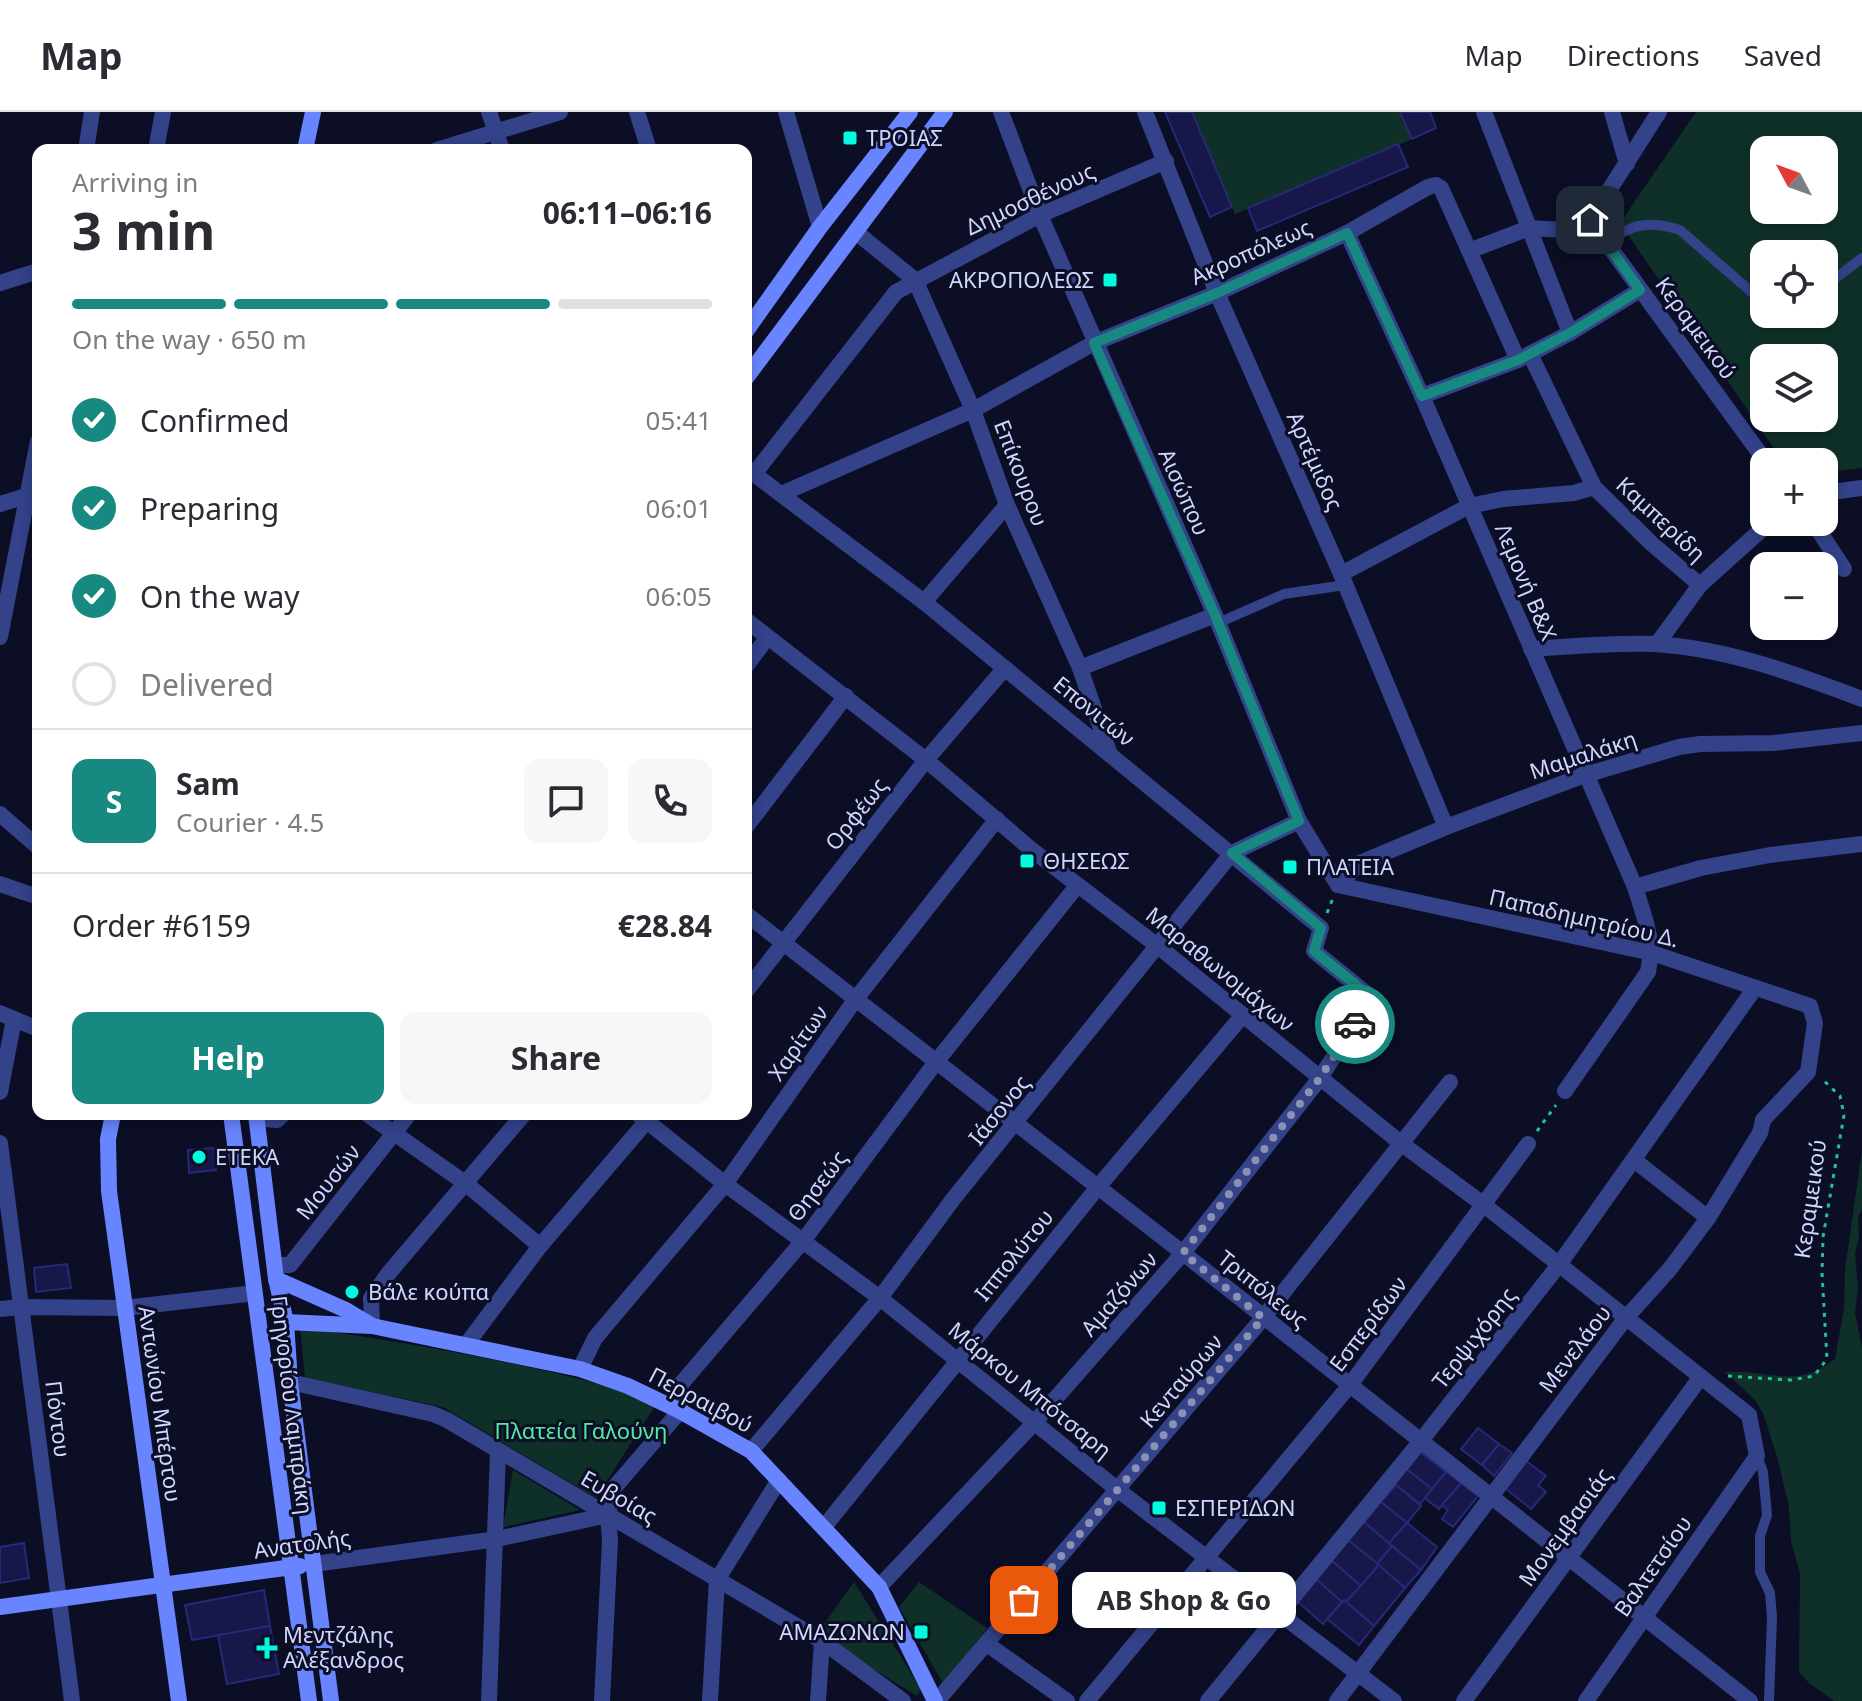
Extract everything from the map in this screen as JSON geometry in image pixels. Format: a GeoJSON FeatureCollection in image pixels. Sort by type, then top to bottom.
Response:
{"type":"FeatureCollection","features":[{"type":"Feature","properties":{"kind":"street"},"geometry":{"type":"LineString","coordinates":[[87,144],[92,112]]}},
{"type":"Feature","properties":{"kind":"street"},"geometry":{"type":"LineString","coordinates":[[157,144],[163,112]]}},
{"type":"Feature","properties":{"kind":"street"},"geometry":{"type":"LineString","coordinates":[[306,144],[313,112]]}},
{"type":"Feature","properties":{"kind":"street"},"geometry":{"type":"LineString","coordinates":[[489,112],[500,144]]}},
{"type":"Feature","properties":{"kind":"street"},"geometry":{"type":"LineString","coordinates":[[457,144],[560,112]]}},
{"type":"Feature","properties":{"kind":"street"},"geometry":{"type":"LineString","coordinates":[[637,112],[647,144]]}},
{"type":"Feature","properties":{"kind":"street"},"geometry":{"type":"LineString","coordinates":[[786,112],[820,227]]}},
{"type":"Feature","properties":{"kind":"street"},"geometry":{"type":"LineString","coordinates":[[752,323],[820,227],[910,112]]}},
{"type":"Feature","properties":{"kind":"street"},"geometry":{"type":"LineString","coordinates":[[752,370],[945,112]]}},
{"type":"Feature","properties":{"kind":"street","name":"Αισώπου"},"geometry":{"type":"LineString","coordinates":[[1001,112],[1040,215],[1216,619],[1299,821],[1338,885]]}},
{"type":"Feature","properties":{"kind":"street","name":"Αρτέμιδος"},"geometry":{"type":"LineString","coordinates":[[1145,112],[1217,293],[1343,579],[1446,827]]}},
{"type":"Feature","properties":{"kind":"street"},"geometry":{"type":"LineString","coordinates":[[1484,112],[1570,333]]}},
{"type":"Feature","properties":{"kind":"street"},"geometry":{"type":"LineString","coordinates":[[1612,112],[1627,164]]}},
{"type":"Feature","properties":{"kind":"street"},"geometry":{"type":"LineString","coordinates":[[1469,251],[1529,228],[1565,230],[1590,220],[1659,112]]}},
{"type":"Feature","properties":{"kind":"street","name":"Δημοσθένους"},"geometry":{"type":"LineString","coordinates":[[752,469],[896,292],[1040,215],[1166,161]]}},
{"type":"Feature","properties":{"kind":"street","name":"Ακροπόλεως"},"geometry":{"type":"LineString","coordinates":[[781,494],[973,410],[1094,343],[1217,293],[1347,233],[1428,187],[1436,185],[1441,188],[1469,251]]}},
{"type":"Feature","properties":{"kind":"street","name":"Κεραμεικού"},"geometry":{"type":"LineString","coordinates":[[1590,220],[1756,448]]}},
{"type":"Feature","properties":{"kind":"street","name":"Επίκουρου"},"geometry":{"type":"LineString","coordinates":[[857,233],[915,280],[973,410],[1007,505],[1080,668],[1109,752]]}},
{"type":"Feature","properties":{"kind":"street","name":"Λεμονή Β&Χ"},"geometry":{"type":"LineString","coordinates":[[1347,233],[1422,396],[1635,887],[1652,953]]}},
{"type":"Feature","properties":{"kind":"street","name":"Καμπερίδη"},"geometry":{"type":"LineString","coordinates":[[1469,251],[1594,487],[1651,543],[1700,585]]}},
{"type":"Feature","properties":{"kind":"street"},"geometry":{"type":"LineString","coordinates":[[0,283],[32,273]]}},
{"type":"Feature","properties":{"kind":"street"},"geometry":{"type":"LineString","coordinates":[[1422,396],[1524,357],[1640,290]]}},
{"type":"Feature","properties":{"kind":"street","name":"Επονιτών"},"geometry":{"type":"LineString","coordinates":[[752,472],[924,602],[1321,928]]}},
{"type":"Feature","properties":{"kind":"street"},"geometry":{"type":"LineString","coordinates":[[1343,579],[1469,506],[1503,499],[1574,493],[1594,487]]}},
{"type":"Feature","properties":{"kind":"street"},"geometry":{"type":"LineString","coordinates":[[1838,491],[1862,488]]}},
{"type":"Feature","properties":{"kind":"street"},"geometry":{"type":"LineString","coordinates":[[0,504],[32,494]]}},
{"type":"Feature","properties":{"kind":"street"},"geometry":{"type":"LineString","coordinates":[[0,637],[32,498]]}},
{"type":"Feature","properties":{"kind":"street"},"geometry":{"type":"LineString","coordinates":[[924,602],[1007,505]]}},
{"type":"Feature","properties":{"kind":"street"},"geometry":{"type":"LineString","coordinates":[[1657,644],[1700,585],[1754,536]]}},
{"type":"Feature","properties":{"kind":"street"},"geometry":{"type":"LineString","coordinates":[[1822,536],[1844,569]]}},
{"type":"Feature","properties":{"kind":"street"},"geometry":{"type":"LineString","coordinates":[[1080,668],[1216,619]]}},
{"type":"Feature","properties":{"kind":"street","name":"Μαραθωνομάχων"},"geometry":{"type":"LineString","coordinates":[[752,625],[846,696],[1077,886],[1159,947],[1402,1144],[1749,1415],[1757,1456]]}},
{"type":"Feature","properties":{"kind":"street"},"geometry":{"type":"LineString","coordinates":[[752,658],[767,638]]}},
{"type":"Feature","properties":{"kind":"street"},"geometry":{"type":"LineString","coordinates":[[1531,649],[1657,644],[1735,657],[1787,671],[1862,699]]}},
{"type":"Feature","properties":{"kind":"street","name":"Ορφέως"},"geometry":{"type":"LineString","coordinates":[[752,983],[926,760],[1005,668]]}},
{"type":"Feature","properties":{"kind":"street"},"geometry":{"type":"LineString","coordinates":[[752,819],[846,696]]}},
{"type":"Feature","properties":{"kind":"street","name":"Μαμαλάκη"},"geometry":{"type":"LineString","coordinates":[[1338,885],[1360,863],[1585,775],[1690,745],[1773,743],[1862,733]]}},
{"type":"Feature","properties":{"kind":"street"},"geometry":{"type":"LineString","coordinates":[[0,814],[32,842]]}},
{"type":"Feature","properties":{"kind":"street","name":"Χαρίτων"},"geometry":{"type":"LineString","coordinates":[[580,1369],[595,1338],[725,1184],[855,1000],[997,819]]}},
{"type":"Feature","properties":{"kind":"street","name":"Ιάσονος"},"geometry":{"type":"LineString","coordinates":[[751,1451],[880,1298],[954,1198],[1232,853],[1299,821]]}},
{"type":"Feature","properties":{"kind":"street"},"geometry":{"type":"LineString","coordinates":[[1635,887],[1701,868],[1770,855],[1862,844]]}},
{"type":"Feature","properties":{"kind":"street"},"geometry":{"type":"LineString","coordinates":[[0,884],[32,895]]}},
{"type":"Feature","properties":{"kind":"street","name":"Παπαδημητρίου Δ."},"geometry":{"type":"LineString","coordinates":[[1338,885],[1652,953],[1810,1006],[1815,1023],[1808,1072]]}},
{"type":"Feature","properties":{"kind":"street","name":"Θησεώς"},"geometry":{"type":"LineString","coordinates":[[608,1515],[613,1489],[680,1411],[681,1384],[803,1241],[936,1062],[1077,886]]}},
{"type":"Feature","properties":{"kind":"street","name":"Τριπόλεως"},"geometry":{"type":"LineString","coordinates":[[752,919],[1183,1253],[1420,1442],[1492,1495],[1750,1701]]}},
{"type":"Feature","properties":{"kind":"street","name":"Αμαζόνων"},"geometry":{"type":"LineString","coordinates":[[879,1587],[1034,1423],[1183,1253],[1320,1078],[1372,998],[1314,951],[1321,928]]}},
{"type":"Feature","properties":{"kind":"street"},"geometry":{"type":"LineString","coordinates":[[1565,1091],[1648,972],[1652,953]]}},
{"type":"Feature","properties":{"kind":"street","name":"Τερψιχόρης"},"geometry":{"type":"LineString","coordinates":[[1208,1701],[1420,1442],[1558,1266],[1755,988]]}},
{"type":"Feature","properties":{"kind":"street","name":"Ιππολύτου"},"geometry":{"type":"LineString","coordinates":[[824,1527],[1098,1187],[1243,1015]]}},
{"type":"Feature","properties":{"kind":"street"},"geometry":{"type":"LineString","coordinates":[[0,1092],[7,1016],[32,1026]]}},
{"type":"Feature","properties":{"kind":"street","name":"Μενελάου"},"geometry":{"type":"LineString","coordinates":[[1337,1701],[1625,1319],[1669,1270],[1708,1218],[1760,1133],[1763,1120],[1808,1072]]}},
{"type":"Feature","properties":{"kind":"street","name":"Κενταύρων"},"geometry":{"type":"LineString","coordinates":[[936,1701],[1263,1318],[1450,1082]]}},
{"type":"Feature","properties":{"kind":"street","name":"Αντωνίου Μπέρτου"},"geometry":{"type":"LineString","coordinates":[[112,1120],[108,1139],[109,1191],[179,1701]]}},
{"type":"Feature","properties":{"kind":"street","name":"Γρηγορίου Λαμπράκη"},"geometry":{"type":"LineString","coordinates":[[232,1120],[309,1701]]}},
{"type":"Feature","properties":{"kind":"street","name":"Γρηγορίου Λαμπράκη"},"geometry":{"type":"LineString","coordinates":[[257,1120],[276,1272],[286,1322],[290,1382],[331,1701]]}},
{"type":"Feature","properties":{"kind":"street"},"geometry":{"type":"LineString","coordinates":[[375,1120],[465,1183],[540,1246]]}},
{"type":"Feature","properties":{"kind":"street","name":"Μουσών"},"geometry":{"type":"LineString","coordinates":[[276,1272],[290,1265],[404,1120]]}},
{"type":"Feature","properties":{"kind":"street"},"geometry":{"type":"LineString","coordinates":[[372,1326],[371,1298],[519,1120]]}},
{"type":"Feature","properties":{"kind":"street"},"geometry":{"type":"LineString","coordinates":[[466,1345],[540,1246],[643,1120]]}},
{"type":"Feature","properties":{"kind":"street","name":"Μάρκου Μπότσαρη"},"geometry":{"type":"LineString","coordinates":[[651,1120],[725,1184],[880,1298],[1118,1490],[1394,1701]]}},
{"type":"Feature","properties":{"kind":"street","name":"Πόντου"},"geometry":{"type":"LineString","coordinates":[[0,1143],[72,1701]]}},
{"type":"Feature","properties":{"kind":"street","name":"Εσπερίδων"},"geometry":{"type":"LineString","coordinates":[[1087,1701],[1350,1385],[1528,1144]]}},
{"type":"Feature","properties":{"kind":"street"},"geometry":{"type":"LineString","coordinates":[[1634,1160],[1708,1218]]}},
{"type":"Feature","properties":{"kind":"street","name":"Περραιβού"},"geometry":{"type":"LineString","coordinates":[[276,1272],[372,1326]]}},
{"type":"Feature","properties":{"kind":"street"},"geometry":{"type":"LineString","coordinates":[[0,1309],[124,1308],[255,1293]]}},
{"type":"Feature","properties":{"kind":"street","name":"Περραιβού"},"geometry":{"type":"LineString","coordinates":[[286,1322],[372,1326],[580,1369],[628,1386],[751,1451],[879,1587],[936,1701]]}},
{"type":"Feature","properties":{"kind":"street","name":"Μονεμβασιάς"},"geometry":{"type":"LineString","coordinates":[[1464,1701],[1700,1378]]}},
{"type":"Feature","properties":{"kind":"street","name":"Ευβοίας"},"geometry":{"type":"LineString","coordinates":[[290,1382],[433,1414],[822,1641],[903,1701]]}},
{"type":"Feature","properties":{"kind":"street"},"geometry":{"type":"LineString","coordinates":[[489,1701],[498,1452]]}},
{"type":"Feature","properties":{"kind":"street","name":"Βαλτετσίου"},"geometry":{"type":"LineString","coordinates":[[1586,1701],[1757,1456]]}},
{"type":"Feature","properties":{"kind":"street"},"geometry":{"type":"LineString","coordinates":[[710,1701],[717,1580],[779,1480]]}},
{"type":"Feature","properties":{"kind":"street"},"geometry":{"type":"LineString","coordinates":[[602,1701],[610,1541],[608,1515]]}},
{"type":"Feature","properties":{"kind":"street","name":"Ανατολής"},"geometry":{"type":"LineString","coordinates":[[0,1607],[497,1539],[608,1515]]}},
{"type":"Feature","properties":{"kind":"street"},"geometry":{"type":"LineString","coordinates":[[818,1701],[822,1641]]}},
{"type":"Feature","properties":{"kind":"street"},"geometry":{"type":"LineString","coordinates":[[987,1644],[1067,1701]]}},
{"type":"Feature","properties":{"kind":"lane"},"geometry":{"type":"LineString","coordinates":[[1605,242],[1630,227],[1645,224],[1680,230],[1750,291]]}},
{"type":"Feature","properties":{"kind":"lane"},"geometry":{"type":"LineString","coordinates":[[1838,276],[1862,258]]}},
{"type":"Feature","properties":{"kind":"lane"},"geometry":{"type":"LineString","coordinates":[[1216,619],[1284,594],[1343,579]]}},
{"type":"Feature","properties":{"kind":"lane"},"geometry":{"type":"LineString","coordinates":[[1757,1456],[1763,1472],[1767,1515],[1760,1536],[1760,1572],[1770,1593],[1772,1617],[1769,1701]]}},
{"type":"Feature","properties":{"kind":"path"},"geometry":{"type":"LineString","coordinates":[[1321,928],[1338,885]]}},
{"type":"Feature","properties":{"kind":"path","name":"Κεραμεικού"},"geometry":{"type":"LineString","coordinates":[[1700,1378],[1722,1376],[1791,1380],[1814,1376],[1827,1359],[1823,1237],[1844,1115],[1840,1096],[1830,1084],[1808,1072]]}},
{"type":"Feature","properties":{"kind":"path"},"geometry":{"type":"LineString","coordinates":[[1528,1144],[1565,1091]]}},
{"type":"Feature","properties":{"kind":"green space"},"geometry":{"type":"Polygon","coordinates":[[[1192,112],[1400,112],[1412,139],[1235,214],[1192,112]]]}},
{"type":"Feature","properties":{"kind":"green space"},"geometry":{"type":"Polygon","coordinates":[[[1696,112],[1862,112],[1862,468],[1838,471],[1838,448],[1773,448],[1763,432],[1838,432],[1838,344],[1750,344],[1750,414],[1620,223],[1696,112]]]}},
{"type":"Feature","properties":{"kind":"green space"},"geometry":{"type":"Polygon","coordinates":[[[1862,1151],[1862,1209],[1858,1218],[1859,1237],[1855,1253],[1858,1287],[1855,1313],[1862,1347],[1862,1701],[1834,1701],[1799,1672],[1800,1574],[1791,1541],[1789,1507],[1778,1460],[1763,1413],[1755,1400],[1725,1372],[1795,1376],[1808,1374],[1835,1359],[1844,1309],[1845,1270],[1862,1151]]]}},
{"type":"Feature","properties":{"kind":"green space","name":"Πλατεία Γαλούνη"},"geometry":{"type":"Polygon","coordinates":[[[300,1327],[525,1367],[658,1401],[596,1498],[443,1407],[305,1378],[300,1327]]]}},
{"type":"Feature","properties":{"kind":"green space"},"geometry":{"type":"Polygon","coordinates":[[[513,1470],[580,1510],[503,1527],[513,1470]]]}},
{"type":"Feature","properties":{"kind":"green space"},"geometry":{"type":"Polygon","coordinates":[[[854,1582],[921,1689],[917,1696],[817,1634],[854,1582]]]}},
{"type":"Feature","properties":{"kind":"green space"},"geometry":{"type":"Polygon","coordinates":[[[919,1582],[987,1628],[944,1685],[899,1607],[919,1582]]]}},
{"type":"Feature","properties":{"kind":"building"},"geometry":{"type":"Polygon","coordinates":[[[1165,112],[1192,112],[1232,207],[1210,217],[1165,112]]]}},
{"type":"Feature","properties":{"kind":"building"},"geometry":{"type":"Polygon","coordinates":[[[1400,112],[1430,112],[1436,128],[1412,139],[1400,112]]]}},
{"type":"Feature","properties":{"kind":"building"},"geometry":{"type":"Polygon","coordinates":[[[1398,144],[1408,167],[1257,231],[1248,208],[1398,144]]]}},
{"type":"Feature","properties":{"kind":"building"},"geometry":{"type":"Polygon","coordinates":[[[214,1148],[216,1170],[189,1173],[188,1150],[214,1148]]]}},
{"type":"Feature","properties":{"kind":"building"},"geometry":{"type":"Polygon","coordinates":[[[67,1264],[71,1288],[36,1292],[34,1268],[67,1264]]]}},
{"type":"Feature","properties":{"kind":"building"},"geometry":{"type":"Polygon","coordinates":[[[1478,1428],[1499,1444],[1482,1465],[1461,1449],[1478,1428]]]}},
{"type":"Feature","properties":{"kind":"building"},"geometry":{"type":"Polygon","coordinates":[[[1499,1444],[1512,1453],[1494,1476],[1482,1465],[1499,1444]]]}},
{"type":"Feature","properties":{"kind":"building"},"geometry":{"type":"Polygon","coordinates":[[[1419,1451],[1446,1472],[1432,1489],[1405,1468],[1419,1451]]]}},
{"type":"Feature","properties":{"kind":"building"},"geometry":{"type":"Polygon","coordinates":[[[1526,1461],[1546,1476],[1538,1485],[1546,1492],[1531,1509],[1504,1487],[1526,1461]]]}},
{"type":"Feature","properties":{"kind":"building"},"geometry":{"type":"Polygon","coordinates":[[[1405,1468],[1432,1489],[1420,1504],[1393,1482],[1405,1468]]]}},
{"type":"Feature","properties":{"kind":"building"},"geometry":{"type":"Polygon","coordinates":[[[1446,1472],[1461,1483],[1439,1509],[1425,1498],[1446,1472]]]}},
{"type":"Feature","properties":{"kind":"building"},"geometry":{"type":"Polygon","coordinates":[[[1461,1483],[1478,1496],[1453,1527],[1442,1519],[1448,1510],[1442,1505],[1461,1483]]]}},
{"type":"Feature","properties":{"kind":"building"},"geometry":{"type":"Polygon","coordinates":[[[1396,1485],[1421,1506],[1407,1523],[1381,1502],[1396,1485]]]}},
{"type":"Feature","properties":{"kind":"building"},"geometry":{"type":"Polygon","coordinates":[[[1381,1502],[1407,1523],[1389,1543],[1364,1522],[1381,1502]]]}},
{"type":"Feature","properties":{"kind":"building"},"geometry":{"type":"Polygon","coordinates":[[[1364,1522],[1392,1546],[1377,1564],[1348,1540],[1364,1522]]]}},
{"type":"Feature","properties":{"kind":"building"},"geometry":{"type":"Polygon","coordinates":[[[1407,1523],[1437,1547],[1421,1570],[1389,1543],[1407,1523]]]}},
{"type":"Feature","properties":{"kind":"building"},"geometry":{"type":"Polygon","coordinates":[[[1348,1540],[1379,1565],[1361,1586],[1331,1560],[1348,1540]]]}},
{"type":"Feature","properties":{"kind":"building"},"geometry":{"type":"Polygon","coordinates":[[[24,1543],[29,1578],[0,1583],[0,1547],[24,1543]]]}},
{"type":"Feature","properties":{"kind":"building"},"geometry":{"type":"Polygon","coordinates":[[[1392,1546],[1421,1570],[1405,1588],[1377,1564],[1392,1546]]]}},
{"type":"Feature","properties":{"kind":"building"},"geometry":{"type":"Polygon","coordinates":[[[1331,1560],[1361,1586],[1346,1602],[1314,1578],[1331,1560]]]}},
{"type":"Feature","properties":{"kind":"building"},"geometry":{"type":"Polygon","coordinates":[[[1379,1565],[1405,1588],[1374,1626],[1346,1602],[1379,1565]]]}},
{"type":"Feature","properties":{"kind":"building"},"geometry":{"type":"Polygon","coordinates":[[[1316,1579],[1342,1602],[1323,1624],[1297,1601],[1316,1579]]]}},
{"type":"Feature","properties":{"kind":"building"},"geometry":{"type":"Polygon","coordinates":[[[264,1590],[270,1626],[192,1640],[185,1605],[264,1590]]]}},
{"type":"Feature","properties":{"kind":"building"},"geometry":{"type":"Polygon","coordinates":[[[1344,1600],[1374,1626],[1359,1645],[1327,1619],[1344,1600]]]}},
{"type":"Feature","properties":{"kind":"building"},"geometry":{"type":"Polygon","coordinates":[[[270,1626],[279,1674],[227,1684],[218,1635],[270,1626]]]}},
{"type":"Feature","properties":{"kind":"way so far"},"geometry":{"type":"LineString","coordinates":[[1024,1600],[1263,1318],[1183,1253],[1320,1078],[1355,1024]]}},
{"type":"Feature","properties":{"kind":"place","name":"ΤΡΟΙΑΣ"},"geometry":{"type":"Point","coordinates":[850,138]}},
{"type":"Feature","properties":{"kind":"place","name":"ΑΚΡΟΠΟΛΕΩΣ"},"geometry":{"type":"Point","coordinates":[1110,280]}},
{"type":"Feature","properties":{"kind":"place","name":"ΘΗΣΕΩΣ"},"geometry":{"type":"Point","coordinates":[1027,861]}},
{"type":"Feature","properties":{"kind":"place","name":"ΠΛΑΤΕΙΑ"},"geometry":{"type":"Point","coordinates":[1290,867]}},
{"type":"Feature","properties":{"kind":"place","name":"ΕΤΕΚΑ"},"geometry":{"type":"Point","coordinates":[199,1157]}},
{"type":"Feature","properties":{"kind":"place","name":"Βάλε κούπα"},"geometry":{"type":"Point","coordinates":[352,1292]}},
{"type":"Feature","properties":{"kind":"place","name":"ΕΣΠΕΡΙΔΩΝ"},"geometry":{"type":"Point","coordinates":[1159,1508]}},
{"type":"Feature","properties":{"kind":"place","name":"AB Shop & Go"},"geometry":{"type":"Point","coordinates":[1024,1600]}},
{"type":"Feature","properties":{"kind":"place","name":"ΑΜΑΖΩΝΩΝ"},"geometry":{"type":"Point","coordinates":[921,1632]}},
{"type":"Feature","properties":{"kind":"place","name":"Μεντζάλης Αλέξανδρος"},"geometry":{"type":"Point","coordinates":[267,1648]}},
{"type":"Feature","properties":{"kind":"route"},"geometry":{"type":"LineString","coordinates":[[1355,1024],[1372,998],[1314,951],[1321,928],[1232,853],[1299,821],[1215,615],[1094,343],[1217,293],[1347,233],[1422,396],[1518,360],[1570,333],[1640,290],[1590,220]]}}]}
